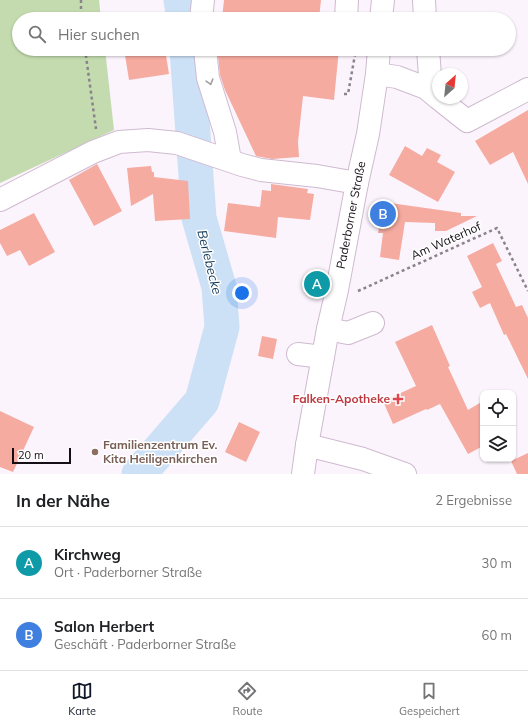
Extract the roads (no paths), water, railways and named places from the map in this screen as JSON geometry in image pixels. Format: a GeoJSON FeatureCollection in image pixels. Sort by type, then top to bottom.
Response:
{"type":"FeatureCollection","features":[{"type":"Feature","properties":{"kind":"street"},"geometry":{"type":"LineString","coordinates":[[202,12],[203,0]]}},
{"type":"Feature","properties":{"kind":"street"},"geometry":{"type":"LineString","coordinates":[[346,12],[347,0]]}},
{"type":"Feature","properties":{"kind":"street"},"geometry":{"type":"LineString","coordinates":[[382,12],[383,0]]}},
{"type":"Feature","properties":{"kind":"street"},"geometry":{"type":"LineString","coordinates":[[424,0],[425,12]]}},
{"type":"Feature","properties":{"kind":"street"},"geometry":{"type":"LineString","coordinates":[[206,56],[208,78],[225,132],[224,158]]}},
{"type":"Feature","properties":{"kind":"street","name":"Paderborner Straße"},"geometry":{"type":"LineString","coordinates":[[303,474],[328,329],[368,134],[378,56]]}},
{"type":"Feature","properties":{"kind":"street"},"geometry":{"type":"LineString","coordinates":[[429,56],[432,86]]}},
{"type":"Feature","properties":{"kind":"street"},"geometry":{"type":"LineString","coordinates":[[377,74],[397,77],[432,94]]}},
{"type":"Feature","properties":{"kind":"street"},"geometry":{"type":"LineString","coordinates":[[445,104],[467,121],[528,89]]}},
{"type":"Feature","properties":{"kind":"street"},"geometry":{"type":"LineString","coordinates":[[0,200],[99,149],[119,142],[148,140],[177,143],[260,170],[317,176],[357,183]]}},
{"type":"Feature","properties":{"kind":"street"},"geometry":{"type":"LineString","coordinates":[[328,329],[348,333],[373,323]]}},
{"type":"Feature","properties":{"kind":"street"},"geometry":{"type":"LineString","coordinates":[[298,354],[323,357]]}},
{"type":"Feature","properties":{"kind":"street"},"geometry":{"type":"LineString","coordinates":[[307,445],[363,459],[405,474]]}},
{"type":"Feature","properties":{"kind":"waterway","name":"Berlebecke"},"geometry":{"type":"LineString","coordinates":[[181,0],[183,12]]}},
{"type":"Feature","properties":{"kind":"waterway","name":"Berlebecke"},"geometry":{"type":"LineString","coordinates":[[139,474],[202,401],[222,327],[219,287],[199,218],[187,56]]}},
{"type":"Feature","properties":{"kind":"place","name":"Salon Herbert"},"geometry":{"type":"Point","coordinates":[383,214]}},
{"type":"Feature","properties":{"kind":"place","name":"Kirchweg"},"geometry":{"type":"Point","coordinates":[317,284]}},
{"type":"Feature","properties":{"kind":"place","name":"Falken-Apotheke"},"geometry":{"type":"Point","coordinates":[398,399]}},
{"type":"Feature","properties":{"kind":"place","name":"Familienzentrum Ev. Kita Heiligenkirchen"},"geometry":{"type":"Point","coordinates":[95,452]}}]}
